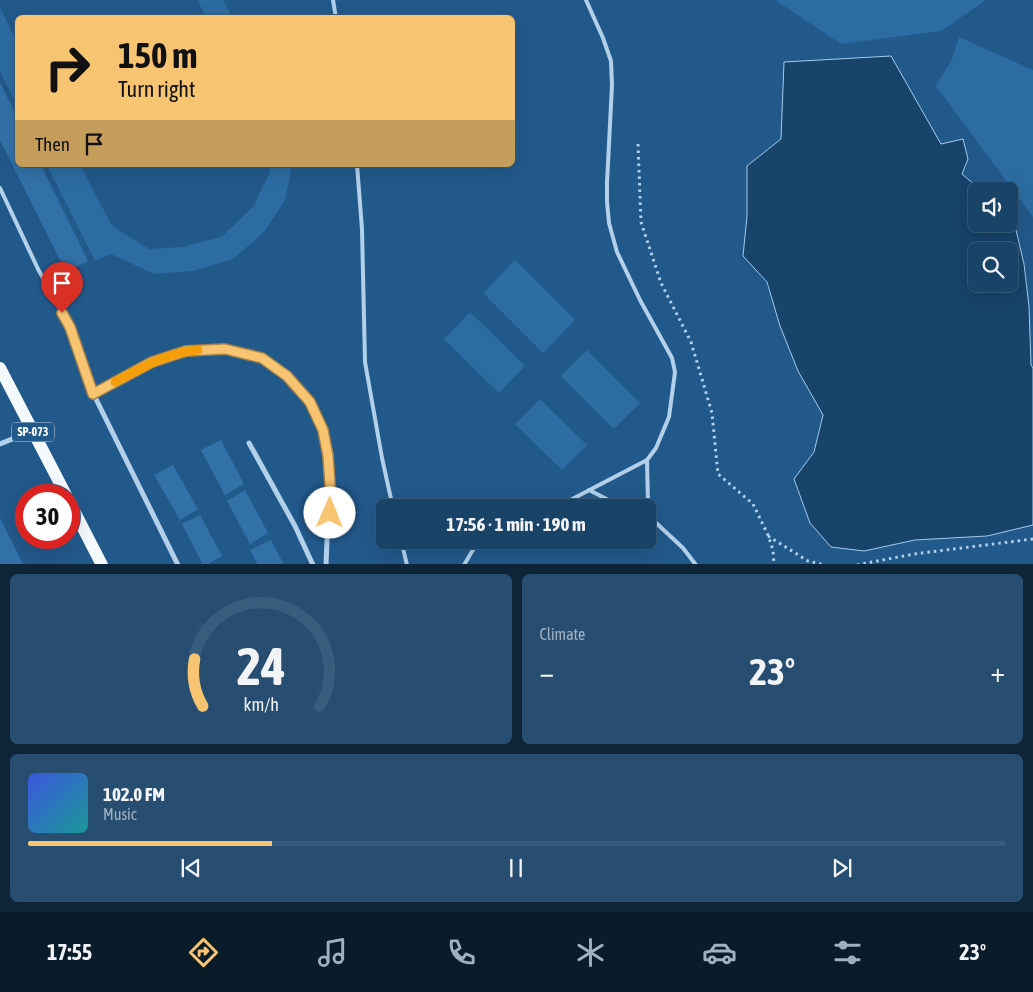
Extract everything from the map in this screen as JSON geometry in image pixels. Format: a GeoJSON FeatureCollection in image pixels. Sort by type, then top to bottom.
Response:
{"type":"FeatureCollection","features":[{"type":"Feature","properties":{"kind":"main road","name":"SP-073"},"geometry":{"type":"LineString","coordinates":[[0,368],[60,484]]}},
{"type":"Feature","properties":{"kind":"main road"},"geometry":{"type":"LineString","coordinates":[[80,522],[102,564]]}},
{"type":"Feature","properties":{"kind":"street"},"geometry":{"type":"LineString","coordinates":[[178,564],[93,394],[152,362],[186,351],[225,349],[262,358],[287,376],[310,402],[323,430],[328,456],[331,499],[326,564]]}},
{"type":"Feature","properties":{"kind":"street"},"geometry":{"type":"LineString","coordinates":[[0,444],[32,431]]}},
{"type":"Feature","properties":{"kind":"street"},"geometry":{"type":"LineString","coordinates":[[248,443],[295,526],[313,564]]}},
{"type":"Feature","properties":{"kind":"lane"},"geometry":{"type":"LineString","coordinates":[[333,0],[336,15]]}},
{"type":"Feature","properties":{"kind":"lane"},"geometry":{"type":"LineString","coordinates":[[572,499],[647,460],[656,448],[669,417],[675,372],[672,358],[640,300],[618,252],[609,223],[607,183],[612,85],[610,62],[603,38],[586,0]]}},
{"type":"Feature","properties":{"kind":"lane"},"geometry":{"type":"LineString","coordinates":[[357,167],[362,229],[365,362],[391,499]]}},
{"type":"Feature","properties":{"kind":"lane"},"geometry":{"type":"LineString","coordinates":[[0,188],[38,269],[70,327],[93,394]]}},
{"type":"Feature","properties":{"kind":"lane"},"geometry":{"type":"LineString","coordinates":[[647,460],[648,499]]}},
{"type":"Feature","properties":{"kind":"lane"},"geometry":{"type":"LineString","coordinates":[[589,490],[606,499]]}},
{"type":"Feature","properties":{"kind":"lane"},"geometry":{"type":"LineString","coordinates":[[656,523],[683,548],[696,564]]}},
{"type":"Feature","properties":{"kind":"lane"},"geometry":{"type":"LineString","coordinates":[[403,549],[407,564]]}},
{"type":"Feature","properties":{"kind":"lane"},"geometry":{"type":"LineString","coordinates":[[464,564],[473,549]]}},
{"type":"Feature","properties":{"kind":"path"},"geometry":{"type":"LineString","coordinates":[[638,144],[641,222],[661,283],[692,342],[712,413],[718,474],[753,504],[773,550],[774,564]]}},
{"type":"Feature","properties":{"kind":"path"},"geometry":{"type":"LineString","coordinates":[[768,536],[808,561],[825,564]]}},
{"type":"Feature","properties":{"kind":"path"},"geometry":{"type":"LineString","coordinates":[[857,564],[914,554],[1033,540]]}},
{"type":"Feature","properties":{"kind":"shaded area"},"geometry":{"type":"Polygon","coordinates":[[[197,0],[223,0],[231,15],[205,15],[197,0]]]}},
{"type":"Feature","properties":{"kind":"shaded area"},"geometry":{"type":"Polygon","coordinates":[[[775,0],[986,0],[941,31],[841,44],[775,0]]]}},
{"type":"Feature","properties":{"kind":"shaded area"},"geometry":{"type":"Polygon","coordinates":[[[0,8],[15,38],[15,102],[0,71],[0,8]]]}},
{"type":"Feature","properties":{"kind":"shaded area"},"geometry":{"type":"Polygon","coordinates":[[[959,37],[1033,70],[1033,217],[1018,197],[1018,182],[1007,182],[936,86],[952,59],[959,37]]]}},
{"type":"Feature","properties":{"kind":"shaded area"},"geometry":{"type":"Polygon","coordinates":[[[891,56],[941,144],[963,139],[968,159],[962,174],[971,182],[968,182],[968,232],[1016,232],[1024,264],[1029,306],[1031,365],[1033,368],[1033,525],[987,536],[915,540],[864,551],[831,547],[810,523],[794,479],[814,452],[823,415],[798,371],[780,326],[767,282],[743,256],[747,216],[747,166],[781,139],[784,62],[891,56]]]}},
{"type":"Feature","properties":{"kind":"shaded area"},"geometry":{"type":"Polygon","coordinates":[[[48,167],[81,167],[112,226],[149,249],[183,247],[221,237],[253,207],[270,172],[270,167],[292,167],[285,200],[265,231],[233,259],[193,271],[154,274],[111,254],[95,261],[48,167]]]}},
{"type":"Feature","properties":{"kind":"shaded area"},"geometry":{"type":"Polygon","coordinates":[[[515,260],[575,320],[543,353],[483,293],[515,260]]]}},
{"type":"Feature","properties":{"kind":"shaded area"},"geometry":{"type":"Polygon","coordinates":[[[470,312],[525,366],[499,393],[444,339],[470,312]]]}},
{"type":"Feature","properties":{"kind":"shaded area"},"geometry":{"type":"Polygon","coordinates":[[[587,350],[640,403],[614,429],[561,376],[587,350]]]}},
{"type":"Feature","properties":{"kind":"shaded area"},"geometry":{"type":"Polygon","coordinates":[[[540,399],[587,445],[562,470],[515,424],[540,399]]]}},
{"type":"Feature","properties":{"kind":"building"},"geometry":{"type":"Polygon","coordinates":[[[0,83],[15,112],[15,167],[42,167],[88,261],[66,272],[0,140],[0,83]]]}},
{"type":"Feature","properties":{"kind":"building"},"geometry":{"type":"Polygon","coordinates":[[[221,440],[244,484],[225,495],[201,450],[221,440]]]}},
{"type":"Feature","properties":{"kind":"building"},"geometry":{"type":"Polygon","coordinates":[[[173,465],[198,509],[180,520],[154,475],[173,465]]]}},
{"type":"Feature","properties":{"kind":"building"},"geometry":{"type":"Polygon","coordinates":[[[245,490],[268,533],[250,544],[227,501],[245,490]]]}},
{"type":"Feature","properties":{"kind":"building"},"geometry":{"type":"Polygon","coordinates":[[[200,515],[222,556],[208,564],[202,564],[182,524],[200,515]]]}},
{"type":"Feature","properties":{"kind":"building"},"geometry":{"type":"Polygon","coordinates":[[[0,518],[15,549],[23,564],[0,564],[0,518]]]}},
{"type":"Feature","properties":{"kind":"building"},"geometry":{"type":"Polygon","coordinates":[[[271,540],[283,564],[257,564],[250,550],[271,540]]]}},
{"type":"Feature","properties":{"kind":"slow traffic"},"geometry":{"type":"LineString","coordinates":[[115,382],[152,362],[186,351],[198,350]]}},
{"type":"Feature","properties":{"kind":"route"},"geometry":{"type":"LineString","coordinates":[[62,313],[70,327],[93,394],[152,362],[186,351],[225,349],[262,358],[287,376],[310,402],[323,430],[328,456],[330,513]]}}]}
